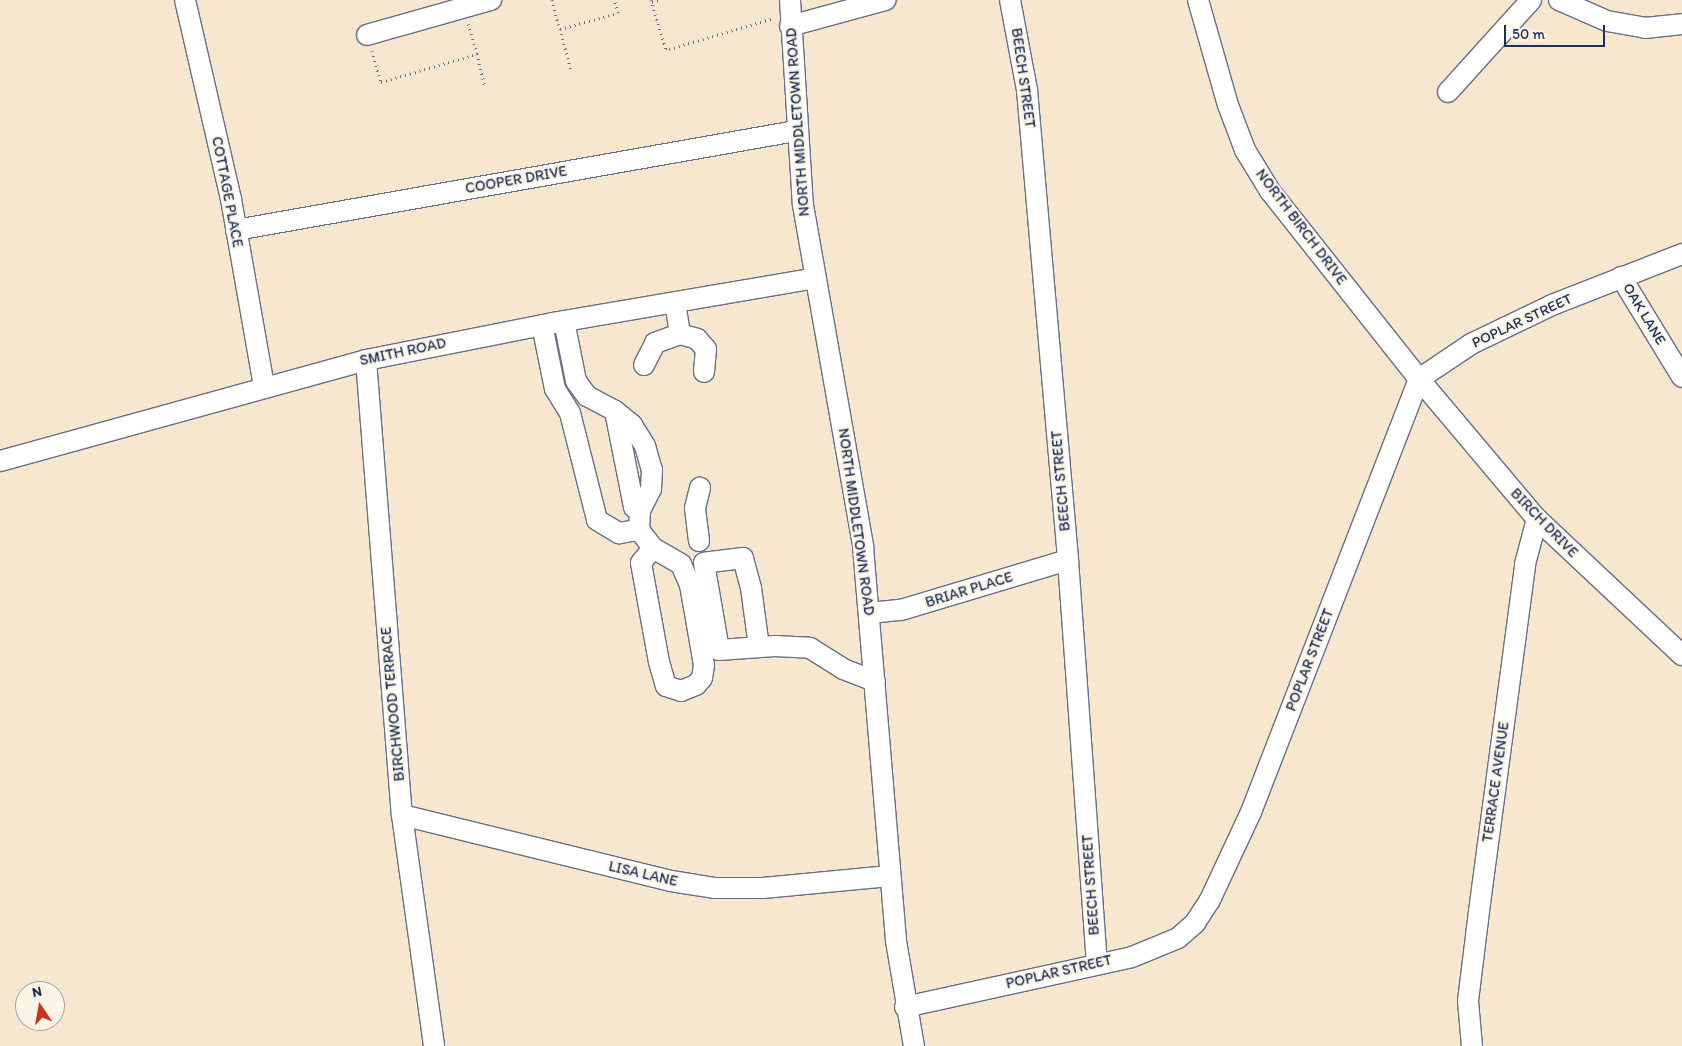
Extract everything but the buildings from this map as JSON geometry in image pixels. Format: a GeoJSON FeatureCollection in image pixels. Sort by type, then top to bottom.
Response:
{"type":"FeatureCollection","features":[{"type":"Feature","properties":{"kind":"street","name":"COTTAGE PLACE"},"geometry":{"type":"LineString","coordinates":[[185,0],[236,230],[264,386]]}},
{"type":"Feature","properties":{"kind":"street"},"geometry":{"type":"LineString","coordinates":[[367,35],[491,0]]}},
{"type":"Feature","properties":{"kind":"street","name":"NORTH MIDDLETOWN ROAD"},"geometry":{"type":"LineString","coordinates":[[790,0],[783,22],[803,205],[854,485],[870,614],[889,876],[905,1007],[914,1046]]}},
{"type":"Feature","properties":{"kind":"street"},"geometry":{"type":"LineString","coordinates":[[783,22],[886,0]]}},
{"type":"Feature","properties":{"kind":"street","name":"BEECH STREET"},"geometry":{"type":"LineString","coordinates":[[1010,0],[1028,90],[1068,560],[1097,964]]}},
{"type":"Feature","properties":{"kind":"street","name":"NORTH BIRCH DRIVE"},"geometry":{"type":"LineString","coordinates":[[1198,0],[1228,105],[1245,150],[1270,191],[1419,379]]}},
{"type":"Feature","properties":{"kind":"street"},"geometry":{"type":"LineString","coordinates":[[1448,92],[1531,0]]}},
{"type":"Feature","properties":{"kind":"street"},"geometry":{"type":"LineString","coordinates":[[1559,0],[1608,21],[1645,28],[1682,24]]}},
{"type":"Feature","properties":{"kind":"street","name":"COOPER DRIVE"},"geometry":{"type":"LineString","coordinates":[[236,230],[796,131]]}},
{"type":"Feature","properties":{"kind":"street","name":"POPLAR STREET"},"geometry":{"type":"LineString","coordinates":[[905,1007],[1156,950],[1178,938],[1195,923],[1210,900],[1251,812],[1419,379],[1471,344],[1552,305],[1682,254]]}},
{"type":"Feature","properties":{"kind":"street","name":"OAK LANE"},"geometry":{"type":"LineString","coordinates":[[1621,277],[1682,376]]}},
{"type":"Feature","properties":{"kind":"street","name":"SMITH ROAD"},"geometry":{"type":"LineString","coordinates":[[0,461],[264,386],[366,360],[542,325],[815,278]]}},
{"type":"Feature","properties":{"kind":"street"},"geometry":{"type":"LineString","coordinates":[[675,302],[680,334]]}},
{"type":"Feature","properties":{"kind":"street"},"geometry":{"type":"LineString","coordinates":[[564,321],[576,380],[587,396],[615,411],[634,507],[640,521],[653,548],[681,564],[690,585],[704,665],[702,678],[696,685],[681,692],[666,686],[659,662],[641,563],[653,548]]}},
{"type":"Feature","properties":{"kind":"street"},"geometry":{"type":"LineString","coordinates":[[542,325],[555,389],[570,413],[597,520],[619,533],[640,521]]}},
{"type":"Feature","properties":{"kind":"street"},"geometry":{"type":"LineString","coordinates":[[644,364],[655,343],[680,334],[697,339],[706,349],[704,372]]}},
{"type":"Feature","properties":{"kind":"street","name":"BIRCHWOOD TERRACE"},"geometry":{"type":"LineString","coordinates":[[366,360],[402,815],[434,1046]]}},
{"type":"Feature","properties":{"kind":"street","name":"BIRCH DRIVE"},"geometry":{"type":"LineString","coordinates":[[1419,379],[1537,519],[1682,655]]}},
{"type":"Feature","properties":{"kind":"street"},"geometry":{"type":"LineString","coordinates":[[570,413],[587,396]]}},
{"type":"Feature","properties":{"kind":"street"},"geometry":{"type":"LineString","coordinates":[[700,488],[695,508],[709,602],[719,650],[759,647],[810,648],[843,669],[875,681]]}},
{"type":"Feature","properties":{"kind":"street","name":"TERRACE AVENUE"},"geometry":{"type":"LineString","coordinates":[[1472,1046],[1468,1001],[1476,929],[1526,564],[1537,519]]}},
{"type":"Feature","properties":{"kind":"street"},"geometry":{"type":"LineString","coordinates":[[702,550],[743,558],[751,588],[759,647]]}},
{"type":"Feature","properties":{"kind":"street","name":"BRIAR PLACE"},"geometry":{"type":"LineString","coordinates":[[870,614],[901,610],[1068,560]]}},
{"type":"Feature","properties":{"kind":"street"},"geometry":{"type":"LineString","coordinates":[[690,585],[709,602]]}},
{"type":"Feature","properties":{"kind":"street","name":"LISA LANE"},"geometry":{"type":"LineString","coordinates":[[402,815],[671,881],[715,888],[763,888],[889,876]]}},
{"type":"Feature","properties":{"kind":"path"},"geometry":{"type":"LineString","coordinates":[[552,0],[571,68]]}},
{"type":"Feature","properties":{"kind":"path"},"geometry":{"type":"LineString","coordinates":[[560,29],[618,13],[614,0]]}},
{"type":"Feature","properties":{"kind":"path"},"geometry":{"type":"LineString","coordinates":[[659,0],[652,1],[666,48],[669,49],[783,22]]}},
{"type":"Feature","properties":{"kind":"path"},"geometry":{"type":"LineString","coordinates":[[463,8],[486,86]]}},
{"type":"Feature","properties":{"kind":"path"},"geometry":{"type":"LineString","coordinates":[[367,35],[381,82],[477,54]]}}]}
